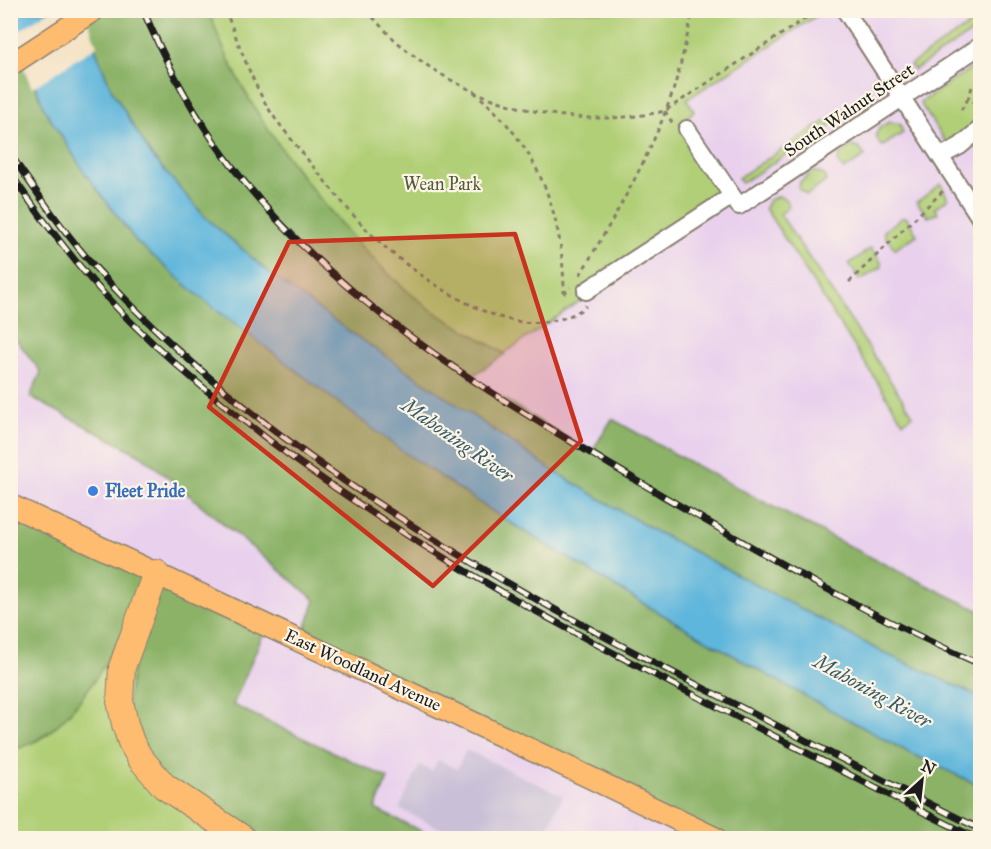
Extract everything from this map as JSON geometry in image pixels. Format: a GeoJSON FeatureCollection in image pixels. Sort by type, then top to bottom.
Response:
{"type":"FeatureCollection","features":[{"type":"Feature","properties":{"kind":"highway"},"geometry":{"type":"LineString","coordinates":[[156,573],[122,667],[120,701],[124,724],[140,758],[164,786],[242,838]]}},
{"type":"Feature","properties":{"kind":"main road"},"geometry":{"type":"LineString","coordinates":[[10,65],[94,10]]}},
{"type":"Feature","properties":{"kind":"main road","name":"East Woodland Avenue"},"geometry":{"type":"LineString","coordinates":[[10,505],[715,838]]}},
{"type":"Feature","properties":{"kind":"street"},"geometry":{"type":"LineString","coordinates":[[845,10],[981,218]]}},
{"type":"Feature","properties":{"kind":"street","name":"South Walnut Street"},"geometry":{"type":"LineString","coordinates":[[584,293],[902,98],[981,46]]}},
{"type":"Feature","properties":{"kind":"street"},"geometry":{"type":"LineString","coordinates":[[682,129],[736,201]]}},
{"type":"Feature","properties":{"kind":"street"},"geometry":{"type":"LineString","coordinates":[[941,156],[960,146],[981,129]]}},
{"type":"Feature","properties":{"kind":"path"},"geometry":{"type":"LineString","coordinates":[[225,10],[249,70],[271,112],[350,210],[371,234],[396,256],[454,296],[502,317],[521,322],[557,320],[578,312],[584,293],[564,294]]}},
{"type":"Feature","properties":{"kind":"path"},"geometry":{"type":"LineString","coordinates":[[367,10],[401,46],[429,67],[491,99],[524,109],[571,117],[615,119],[665,111],[818,10]]}},
{"type":"Feature","properties":{"kind":"path"},"geometry":{"type":"LineString","coordinates":[[564,294],[580,275],[618,212],[665,111],[693,10]]}},
{"type":"Feature","properties":{"kind":"path"},"geometry":{"type":"LineString","coordinates":[[961,110],[972,87]]}},
{"type":"Feature","properties":{"kind":"path"},"geometry":{"type":"LineString","coordinates":[[471,90],[495,110],[513,131],[541,177],[559,232],[564,265],[564,294]]}},
{"type":"Feature","properties":{"kind":"path"},"geometry":{"type":"LineString","coordinates":[[968,99],[981,105]]}},
{"type":"Feature","properties":{"kind":"path"},"geometry":{"type":"LineString","coordinates":[[665,111],[682,129]]}},
{"type":"Feature","properties":{"kind":"path"},"geometry":{"type":"LineString","coordinates":[[849,282],[956,179]]}},
{"type":"Feature","properties":{"kind":"highlighted area"},"geometry":{"type":"Polygon","coordinates":[[[515,234],[581,441],[433,586],[209,407],[289,242],[515,234]]]}},
{"type":"Feature","properties":{"kind":"shaded area"},"geometry":{"type":"Polygon","coordinates":[[[824,11],[980,11],[980,664],[626,474],[469,378],[732,195],[674,109],[824,11]]]}},
{"type":"Feature","properties":{"kind":"shaded area"},"geometry":{"type":"Polygon","coordinates":[[[10,333],[41,372],[30,398],[142,456],[315,600],[301,640],[715,838],[436,838],[374,809],[388,778],[233,704],[267,625],[11,505],[10,333]]]}},
{"type":"Feature","properties":{"kind":"shaded area"},"geometry":{"type":"Polygon","coordinates":[[[466,750],[563,796],[543,838],[461,838],[399,809],[420,765],[432,771],[438,760],[457,769],[466,750]]]}},
{"type":"Feature","properties":{"kind":"green space","name":"Wean Park"},"geometry":{"type":"Polygon","coordinates":[[[81,11],[824,11],[687,99],[694,111],[682,121],[732,196],[444,395],[343,327],[81,11]]]}},
{"type":"Feature","properties":{"kind":"green space"},"geometry":{"type":"Polygon","coordinates":[[[81,11],[209,11],[231,64],[258,114],[290,161],[349,233],[373,259],[426,306],[505,354],[470,378],[591,453],[612,419],[794,518],[980,611],[980,697],[884,653],[653,530],[555,472],[343,327],[273,276],[205,217],[151,155],[111,89],[81,11]]]}},
{"type":"Feature","properties":{"kind":"green space"},"geometry":{"type":"Polygon","coordinates":[[[980,18],[980,27],[914,70],[910,65],[980,18]]]}},
{"type":"Feature","properties":{"kind":"green space"},"geometry":{"type":"Polygon","coordinates":[[[10,26],[46,112],[85,173],[136,241],[201,298],[402,451],[506,520],[639,601],[783,684],[908,752],[980,786],[980,838],[715,838],[301,641],[315,600],[142,456],[30,397],[41,372],[11,333],[10,26]]]}},
{"type":"Feature","properties":{"kind":"green space"},"geometry":{"type":"Polygon","coordinates":[[[980,62],[980,117],[965,132],[947,144],[920,103],[980,62]]]}},
{"type":"Feature","properties":{"kind":"green space"},"geometry":{"type":"Polygon","coordinates":[[[871,92],[874,97],[742,183],[738,178],[871,92]]]}},
{"type":"Feature","properties":{"kind":"green space"},"geometry":{"type":"Polygon","coordinates":[[[889,122],[900,124],[903,133],[883,146],[876,135],[879,128],[889,122]]]}},
{"type":"Feature","properties":{"kind":"green space"},"geometry":{"type":"Polygon","coordinates":[[[850,146],[859,148],[865,156],[844,170],[838,163],[839,156],[850,146]]]}},
{"type":"Feature","properties":{"kind":"green space"},"geometry":{"type":"Polygon","coordinates":[[[814,171],[824,175],[826,181],[807,195],[799,189],[800,182],[814,171]]]}},
{"type":"Feature","properties":{"kind":"green space"},"geometry":{"type":"Polygon","coordinates":[[[941,184],[948,199],[935,208],[938,213],[928,217],[917,202],[941,184]]]}},
{"type":"Feature","properties":{"kind":"green space"},"geometry":{"type":"Polygon","coordinates":[[[779,196],[789,205],[780,214],[913,415],[903,422],[765,208],[769,200],[779,196]]]}},
{"type":"Feature","properties":{"kind":"green space"},"geometry":{"type":"Polygon","coordinates":[[[903,217],[907,218],[917,235],[895,249],[884,231],[903,217]]]}},
{"type":"Feature","properties":{"kind":"green space"},"geometry":{"type":"Polygon","coordinates":[[[871,248],[882,267],[860,280],[849,264],[871,248]]]}},
{"type":"Feature","properties":{"kind":"green space"},"geometry":{"type":"Polygon","coordinates":[[[11,505],[267,625],[233,705],[388,778],[375,809],[436,838],[242,838],[174,794],[125,724],[142,599],[104,666],[72,710],[53,728],[33,742],[11,750],[11,505]]]}},
{"type":"Feature","properties":{"kind":"green space"},"geometry":{"type":"Polygon","coordinates":[[[142,599],[242,838],[11,838],[11,750],[48,734],[92,682],[142,599]]]}},
{"type":"Feature","properties":{"kind":"water","name":"Mahoning River"},"geometry":{"type":"Polygon","coordinates":[[[11,11],[81,11],[111,89],[151,155],[205,217],[273,276],[343,327],[555,472],[653,530],[884,653],[980,697],[980,786],[908,752],[783,684],[639,601],[506,520],[402,451],[201,298],[136,241],[85,173],[46,112],[11,26],[11,11]]]}},
{"type":"Feature","properties":{"kind":"pier"},"geometry":{"type":"Polygon","coordinates":[[[84,10],[97,46],[32,88],[11,36],[49,11],[84,10]]]}},
{"type":"Feature","properties":{"kind":"railway"},"geometry":{"type":"LineString","coordinates":[[143,10],[158,44],[193,109],[213,140],[257,197],[306,249],[359,296],[415,340],[535,420],[737,539],[898,626],[980,664]]}},
{"type":"Feature","properties":{"kind":"railway"},"geometry":{"type":"LineString","coordinates":[[10,154],[67,233],[105,278],[170,343],[239,403],[312,458],[388,510],[545,604],[707,690],[980,829]]}},
{"type":"Feature","properties":{"kind":"railway"},"geometry":{"type":"LineString","coordinates":[[10,173],[71,256],[134,325],[224,404],[321,478],[426,547],[534,610],[644,669],[976,838]]}},
{"type":"Feature","properties":{"kind":"place","name":"Fleet Pride"},"geometry":{"type":"Point","coordinates":[93,491]}}]}
